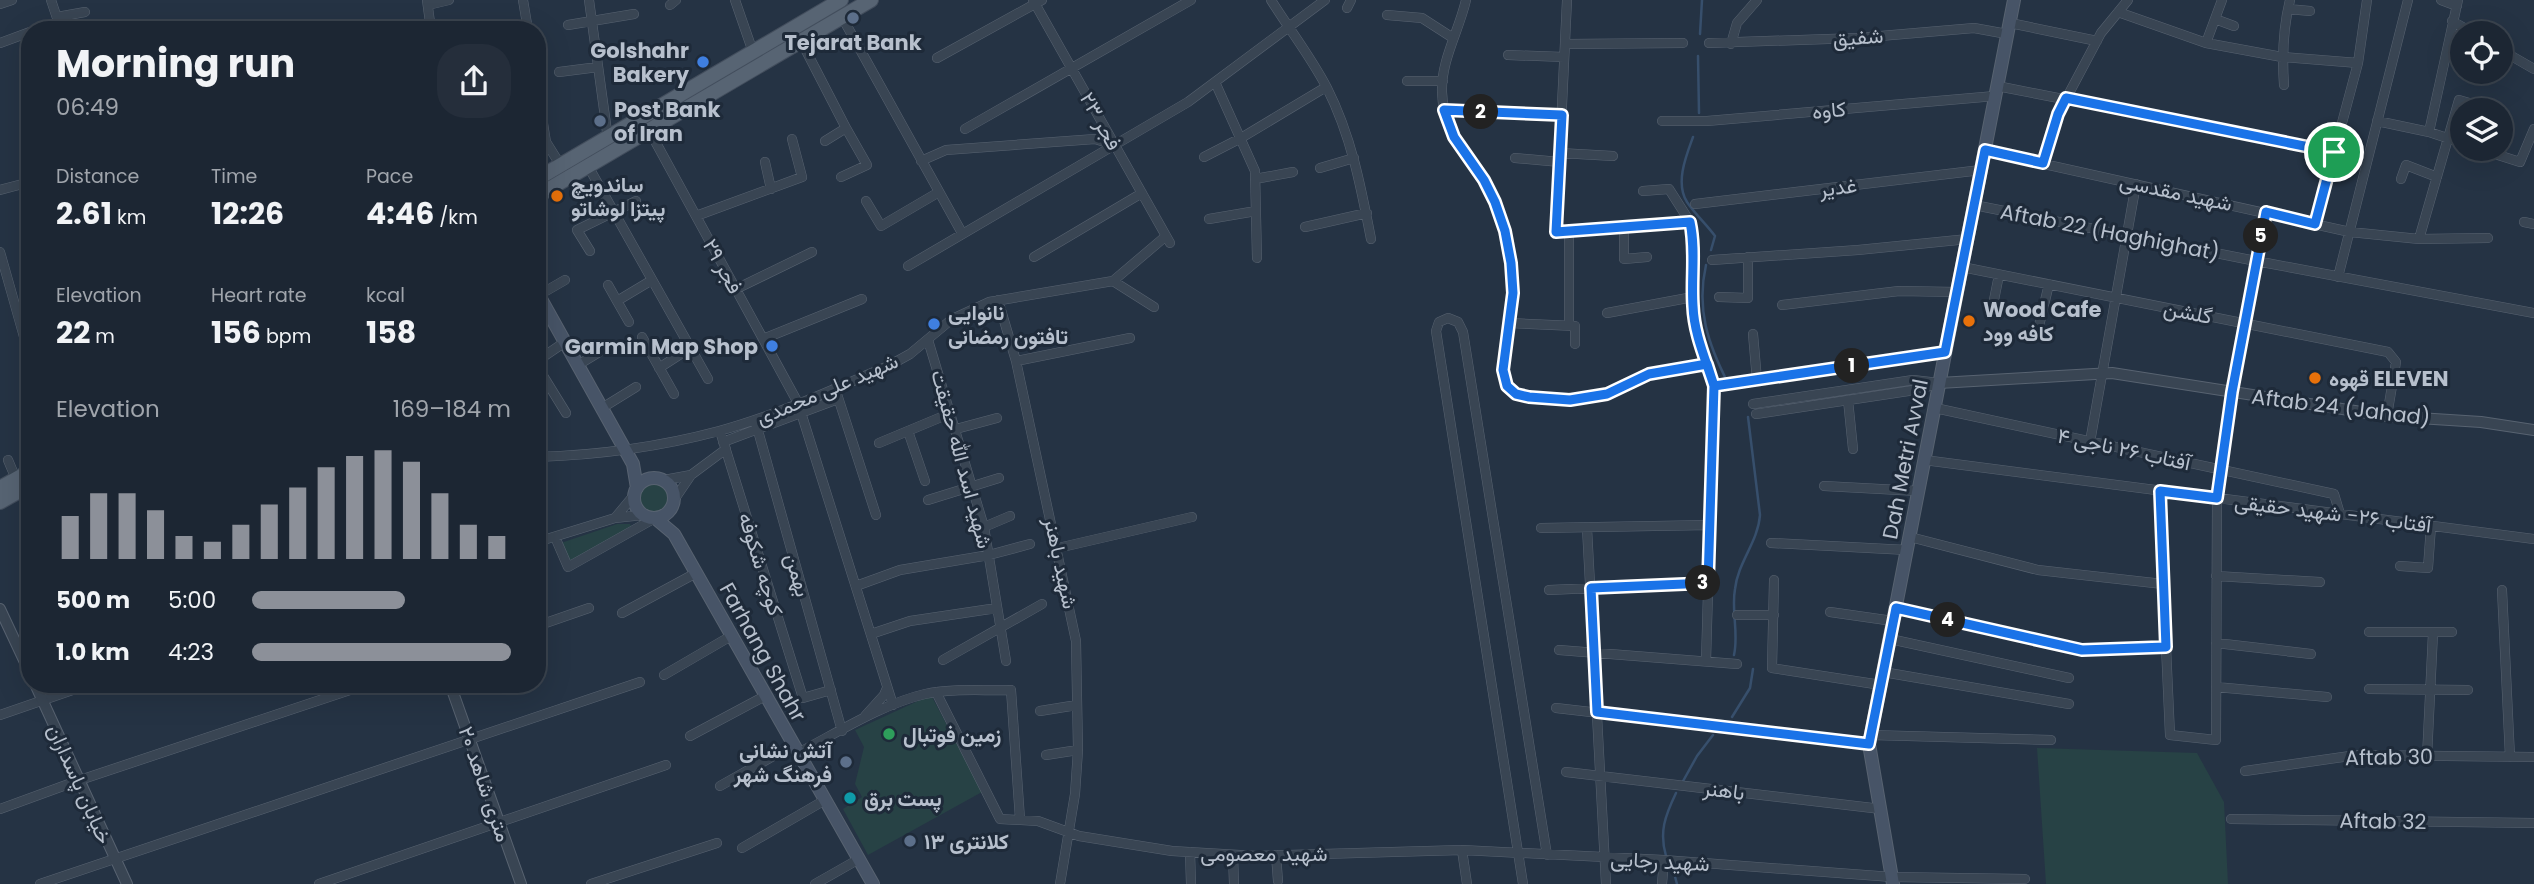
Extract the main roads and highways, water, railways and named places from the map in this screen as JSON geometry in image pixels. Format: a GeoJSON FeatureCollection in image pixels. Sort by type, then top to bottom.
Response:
{"type":"FeatureCollection","features":[{"type":"Feature","properties":{"kind":"main road"},"geometry":{"type":"LineString","coordinates":[[546,174],[841,0]]}},
{"type":"Feature","properties":{"kind":"main road"},"geometry":{"type":"LineString","coordinates":[[546,190],[871,0]]}},
{"type":"Feature","properties":{"kind":"main road","name":"Dah Metri Avval"},"geometry":{"type":"LineString","coordinates":[[1893,880],[1870,739],[2014,0]]}},
{"type":"Feature","properties":{"kind":"main road"},"geometry":{"type":"LineString","coordinates":[[546,308],[633,464],[635,504],[649,516],[664,515],[672,505]]}},
{"type":"Feature","properties":{"kind":"main road"},"geometry":{"type":"LineString","coordinates":[[633,464],[672,489],[674,534]]}},
{"type":"Feature","properties":{"kind":"main road"},"geometry":{"type":"LineString","coordinates":[[636,491],[640,483],[658,479]]}},
{"type":"Feature","properties":{"kind":"main road"},"geometry":{"type":"LineString","coordinates":[[0,488],[21,483]]}},
{"type":"Feature","properties":{"kind":"main road"},"geometry":{"type":"LineString","coordinates":[[0,502],[21,484]]}},
{"type":"Feature","properties":{"kind":"main road","name":"Farhang Shahr"},"geometry":{"type":"LineString","coordinates":[[649,516],[674,534],[873,884]]}},
{"type":"Feature","properties":{"kind":"waterway"},"geometry":{"type":"LineString","coordinates":[[1700,34],[1702,0]]}},
{"type":"Feature","properties":{"kind":"waterway"},"geometry":{"type":"LineString","coordinates":[[1698,56],[1699,113]]}},
{"type":"Feature","properties":{"kind":"waterway"},"geometry":{"type":"LineString","coordinates":[[1693,137],[1687,152],[1682,186],[1687,202],[1715,236],[1711,250]]}},
{"type":"Feature","properties":{"kind":"waterway"},"geometry":{"type":"LineString","coordinates":[[1706,265],[1703,311],[1710,340],[1728,383]]}},
{"type":"Feature","properties":{"kind":"waterway"},"geometry":{"type":"LineString","coordinates":[[1734,655],[1735,589],[1740,570],[1756,534],[1760,515],[1748,417]]}},
{"type":"Feature","properties":{"kind":"waterway"},"geometry":{"type":"LineString","coordinates":[[1732,717],[1750,688],[1753,669]]}},
{"type":"Feature","properties":{"kind":"waterway"},"geometry":{"type":"LineString","coordinates":[[1682,783],[1713,735]]}},
{"type":"Feature","properties":{"kind":"waterway"},"geometry":{"type":"LineString","coordinates":[[1666,856],[1664,824],[1676,793]]}},
{"type":"Feature","properties":{"kind":"waterway"},"geometry":{"type":"LineString","coordinates":[[1674,873],[1677,884]]}},
{"type":"Feature","properties":{"kind":"place","name":"Tejarat Bank"},"geometry":{"type":"Point","coordinates":[853,18]}},
{"type":"Feature","properties":{"kind":"place","name":"Golshahr Bakery"},"geometry":{"type":"Point","coordinates":[703,62]}},
{"type":"Feature","properties":{"kind":"place","name":"Post Bank of Iran"},"geometry":{"type":"Point","coordinates":[600,121]}},
{"type":"Feature","properties":{"kind":"place","name":"ساندویچ پیتزا لوشاتو"},"geometry":{"type":"Point","coordinates":[557,196]}},
{"type":"Feature","properties":{"kind":"place","name":"Wood Cafe کافه وود"},"geometry":{"type":"Point","coordinates":[1969,321]}},
{"type":"Feature","properties":{"kind":"place","name":"نانوایی تافتون رمضانی"},"geometry":{"type":"Point","coordinates":[934,324]}},
{"type":"Feature","properties":{"kind":"place","name":"Garmin Map Shop"},"geometry":{"type":"Point","coordinates":[772,346]}},
{"type":"Feature","properties":{"kind":"place","name":"قهوه ELEVEN"},"geometry":{"type":"Point","coordinates":[2315,378]}},
{"type":"Feature","properties":{"kind":"place","name":"زمین فوتبال"},"geometry":{"type":"Point","coordinates":[889,734]}},
{"type":"Feature","properties":{"kind":"place","name":"آتش نشانی فرهنگ شهر"},"geometry":{"type":"Point","coordinates":[846,762]}},
{"type":"Feature","properties":{"kind":"place","name":"پست برق"},"geometry":{"type":"Point","coordinates":[850,798]}},
{"type":"Feature","properties":{"kind":"place","name":"کلانتری ۱۳"},"geometry":{"type":"Point","coordinates":[910,841]}}]}
